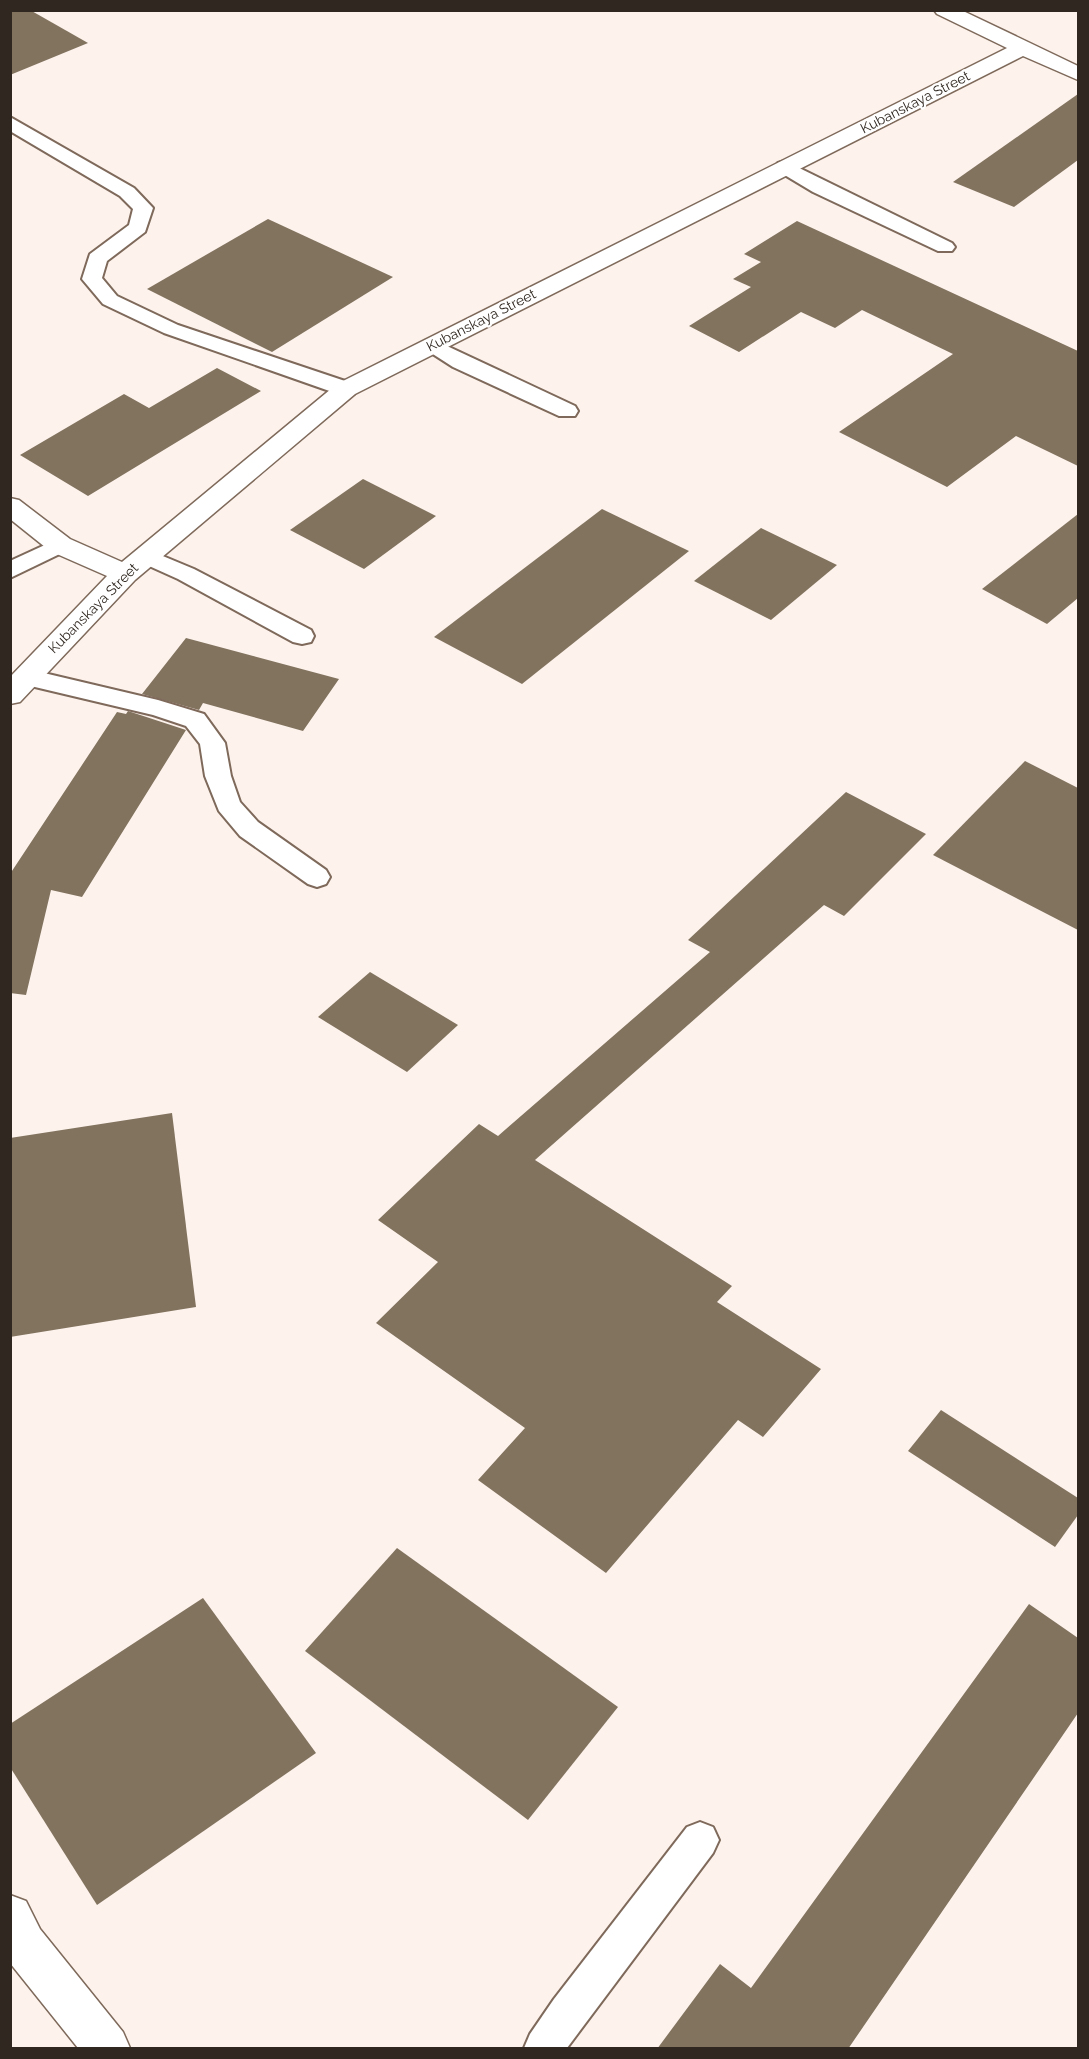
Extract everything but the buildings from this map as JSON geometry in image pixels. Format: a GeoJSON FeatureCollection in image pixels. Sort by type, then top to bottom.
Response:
{"type":"FeatureCollection","features":[{"type":"Feature","properties":{"kind":"street"},"geometry":{"type":"LineString","coordinates":[[944,10],[1078,74]]}},
{"type":"Feature","properties":{"kind":"street","name":"Kubanskaya Street"},"geometry":{"type":"LineString","coordinates":[[19,686],[125,574],[346,389],[1023,48]]}},
{"type":"Feature","properties":{"kind":"street"},"geometry":{"type":"LineString","coordinates":[[10,506],[60,545],[125,574]]}},
{"type":"Feature","properties":{"kind":"street"},"geometry":{"type":"LineString","coordinates":[[10,1917],[24,1945],[107,2049]]}},
{"type":"Feature","properties":{"kind":"lane"},"geometry":{"type":"LineString","coordinates":[[10,123],[127,192],[143,208],[138,228],[97,258],[92,279],[110,300],[171,329],[346,389]]}},
{"type":"Feature","properties":{"kind":"lane"},"geometry":{"type":"LineString","coordinates":[[785,167],[820,188],[945,247]]}},
{"type":"Feature","properties":{"kind":"lane"},"geometry":{"type":"LineString","coordinates":[[432,345],[461,362],[567,411]]}},
{"type":"Feature","properties":{"kind":"lane"},"geometry":{"type":"LineString","coordinates":[[10,571],[60,545]]}},
{"type":"Feature","properties":{"kind":"lane"},"geometry":{"type":"LineString","coordinates":[[146,556],[186,574],[302,636]]}},
{"type":"Feature","properties":{"kind":"lane"},"geometry":{"type":"LineString","coordinates":[[19,686],[158,708],[195,720],[212,743],[218,776],[228,805],[249,829],[317,877]]}},
{"type":"Feature","properties":{"kind":"lane"},"geometry":{"type":"LineString","coordinates":[[544,2049],[568,2013],[700,1840]]}}]}
